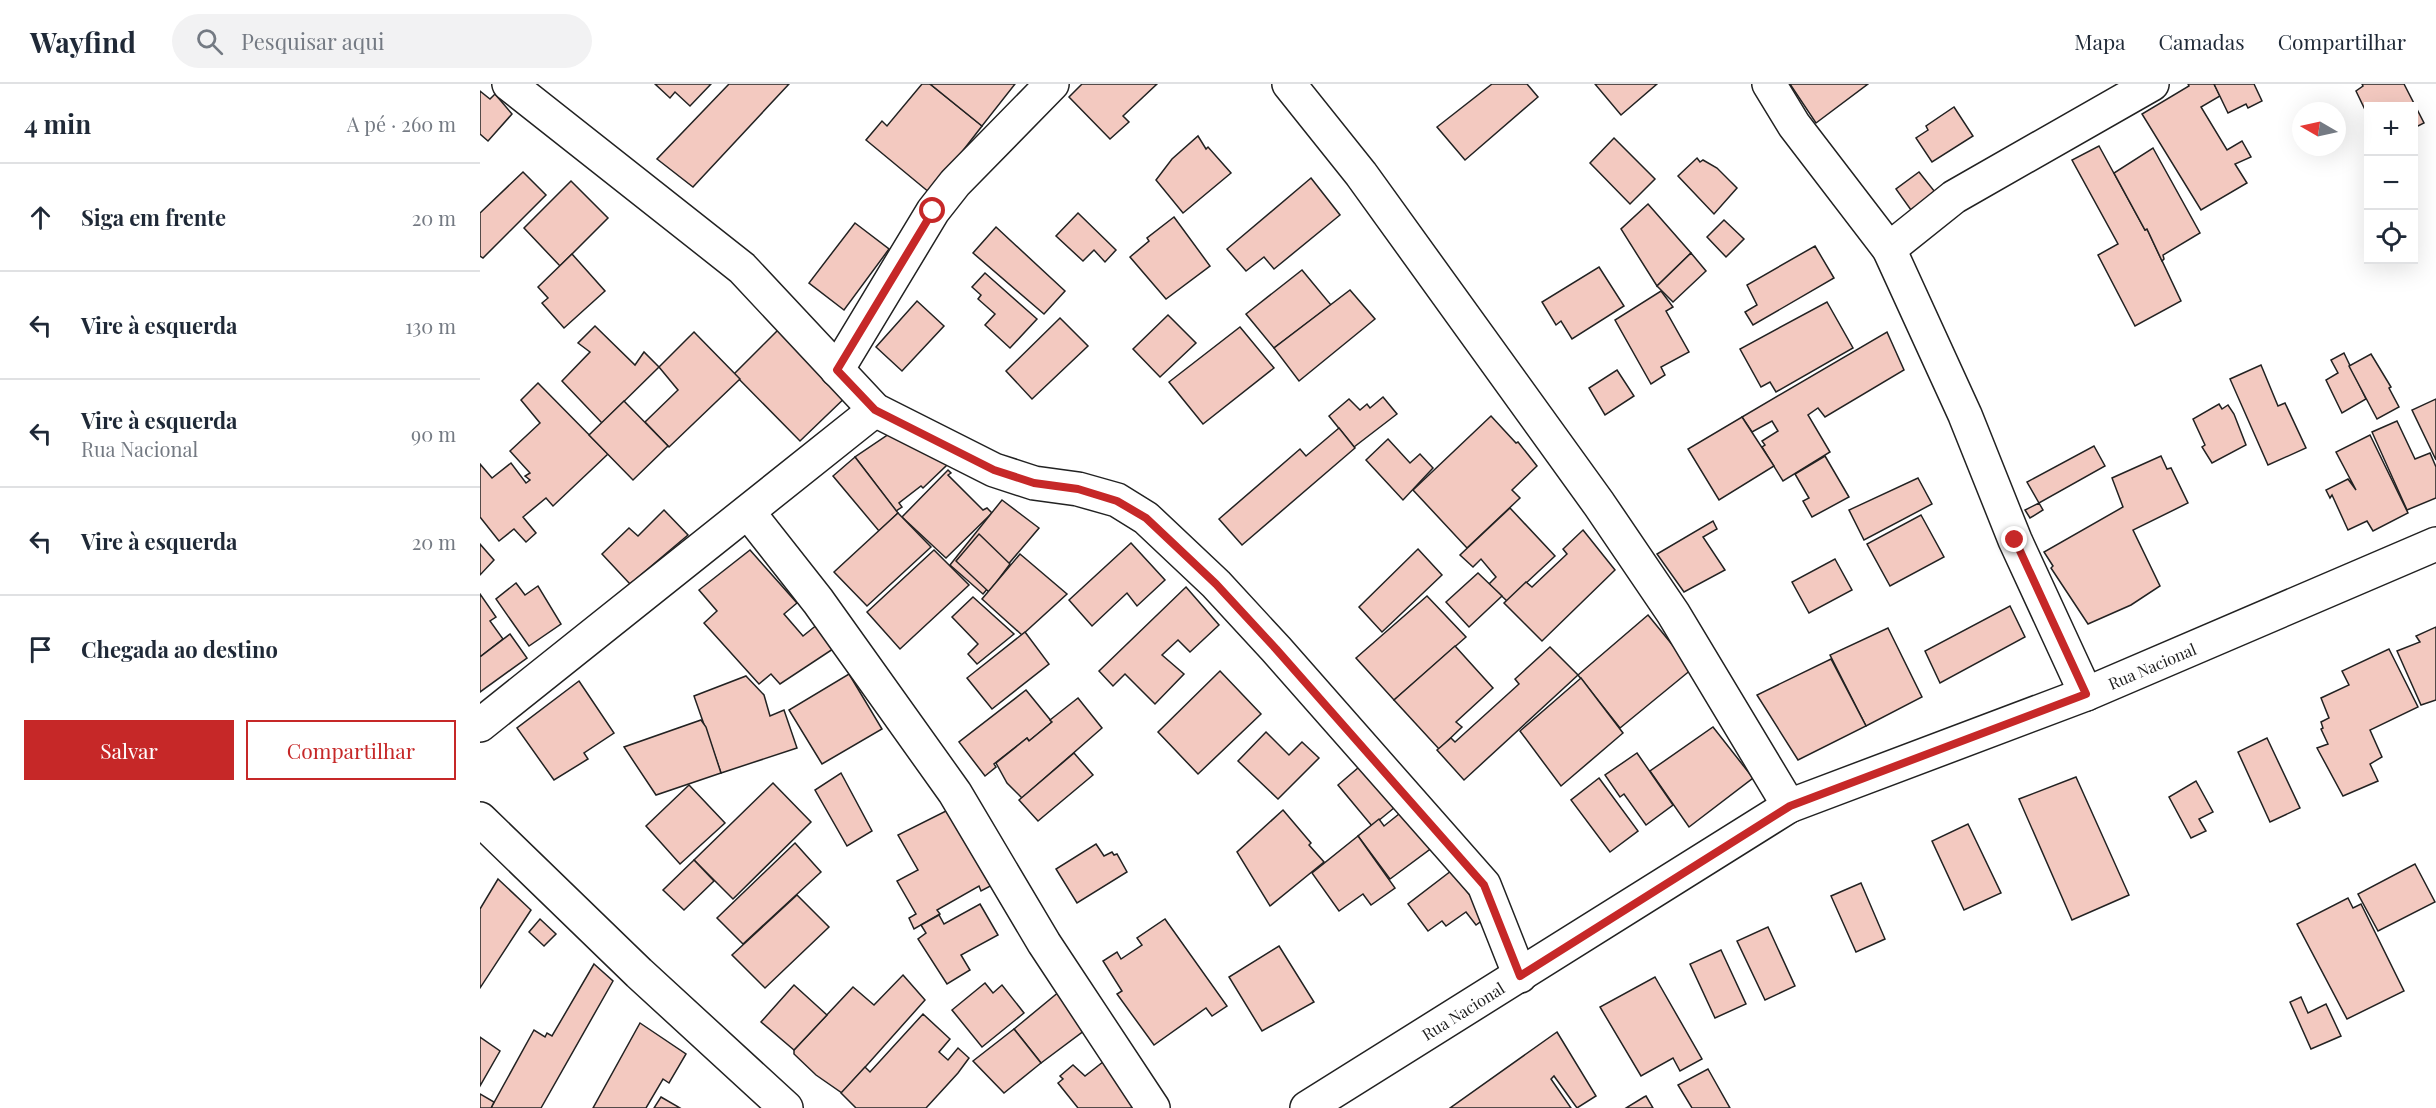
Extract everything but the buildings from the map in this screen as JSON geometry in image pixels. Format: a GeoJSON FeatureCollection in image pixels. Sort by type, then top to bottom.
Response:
{"type":"FeatureCollection","features":[{"type":"Feature","properties":{"kind":"street"},"geometry":{"type":"LineString","coordinates":[[509,84],[544,95],[742,268],[875,410],[994,470],[1034,483],[1078,489],[1117,501],[1146,518],[1216,584],[1276,649],[1484,885],[1520,976]]}},
{"type":"Feature","properties":{"kind":"street"},"geometry":{"type":"LineString","coordinates":[[837,370],[933,211],[955,183],[1052,84]]}},
{"type":"Feature","properties":{"kind":"street"},"geometry":{"type":"LineString","coordinates":[[1289,84],[1361,174],[1599,504],[1673,613],[1790,806]]}},
{"type":"Feature","properties":{"kind":"street"},"geometry":{"type":"LineString","coordinates":[[1768,84],[1794,125],[1888,249],[1965,415],[2015,540],[2086,694]]}},
{"type":"Feature","properties":{"kind":"street"},"geometry":{"type":"LineString","coordinates":[[1888,249],[1954,197],[2152,84]]}},
{"type":"Feature","properties":{"kind":"street"},"geometry":{"type":"LineString","coordinates":[[480,725],[875,410]]}},
{"type":"Feature","properties":{"kind":"street"},"geometry":{"type":"LineString","coordinates":[[748,512],[825,610],[955,793],[1044,943],[1153,1108]]}},
{"type":"Feature","properties":{"kind":"street","name":"Rua Nacional"},"geometry":{"type":"LineString","coordinates":[[1307,1108],[1790,806],[2086,694],[2436,544]]}},
{"type":"Feature","properties":{"kind":"street"},"geometry":{"type":"LineString","coordinates":[[480,819],[622,957],[786,1108]]}},
{"type":"Feature","properties":{"kind":"route"},"geometry":{"type":"LineString","coordinates":[[933,211],[837,370],[875,410],[994,470],[1034,483],[1078,489],[1117,501],[1146,518],[1216,584],[1276,649],[1484,885],[1520,976],[1790,806],[2086,694],[2015,540]]}}]}
